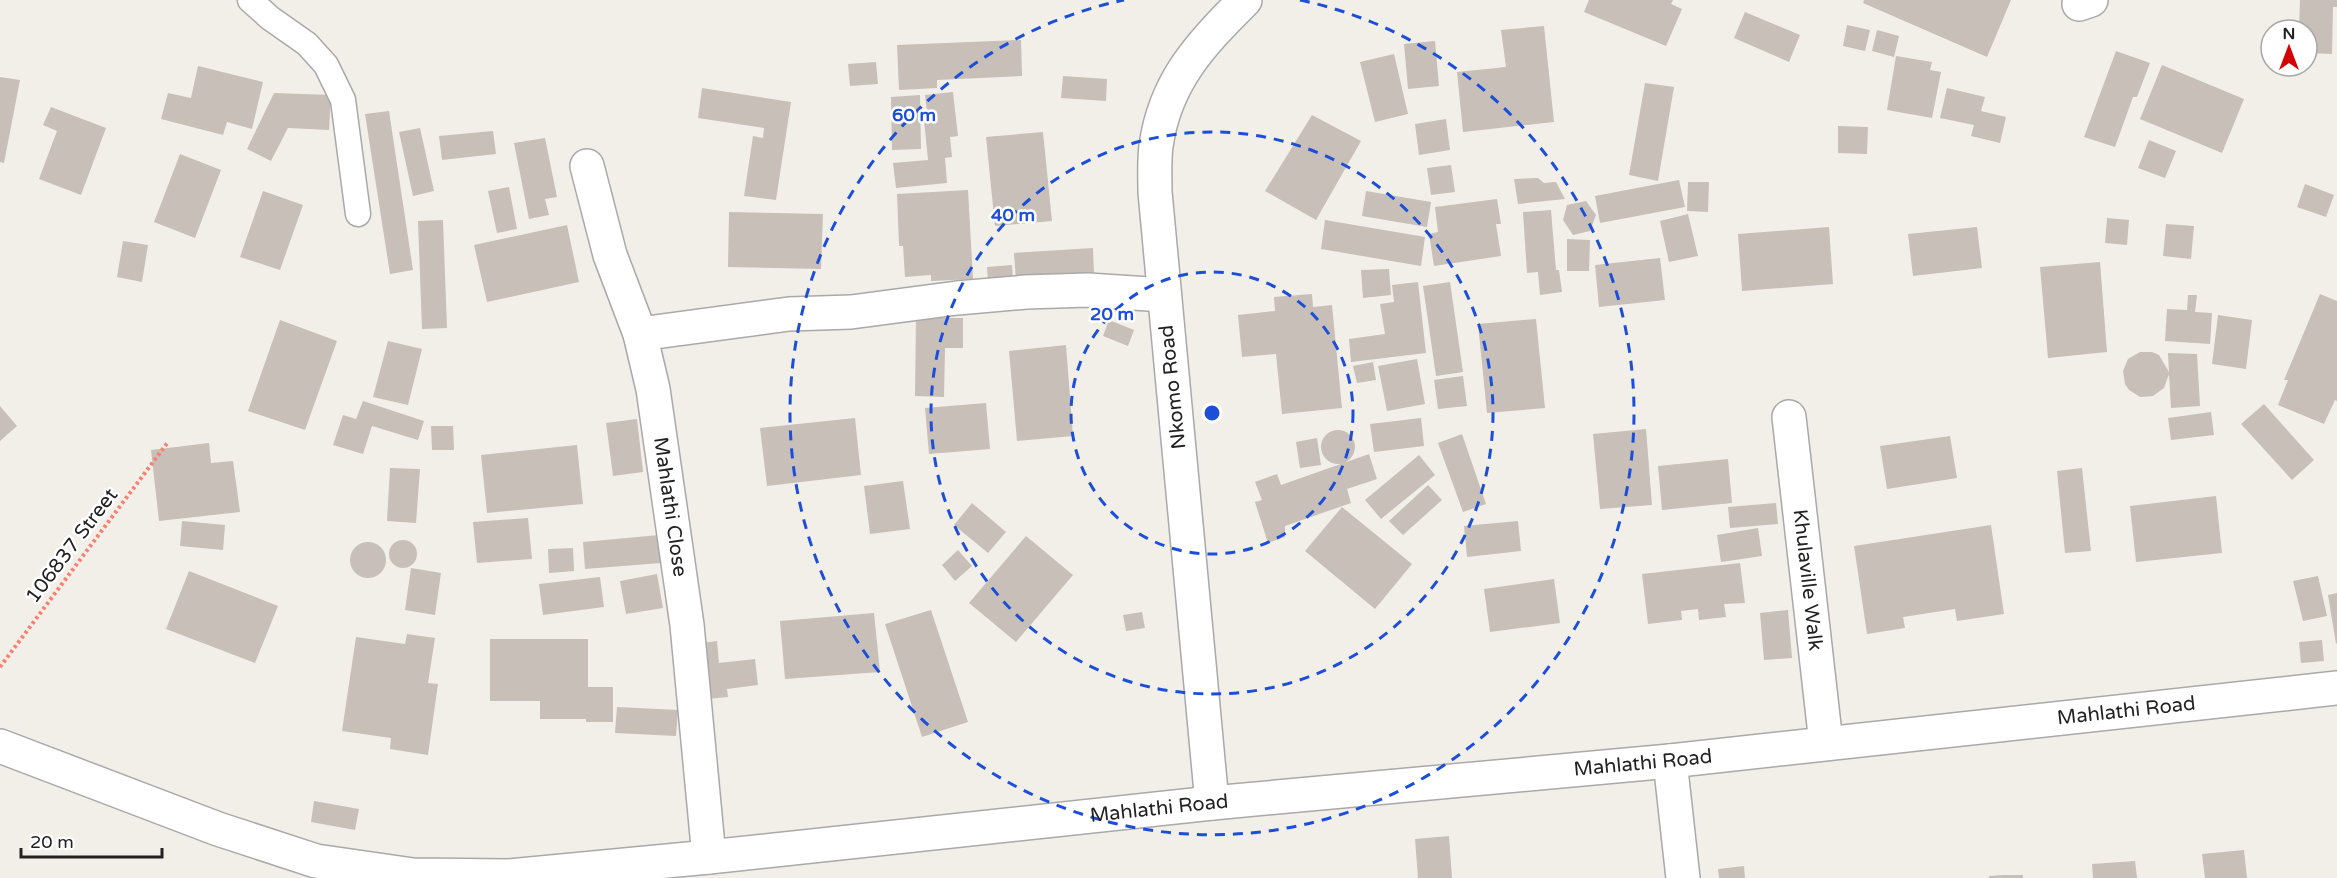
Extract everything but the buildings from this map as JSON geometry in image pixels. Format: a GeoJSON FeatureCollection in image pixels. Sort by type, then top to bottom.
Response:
{"type":"FeatureCollection","features":[{"type":"Feature","properties":{"kind":"street","name":"Nkomo Road"},"geometry":{"type":"LineString","coordinates":[[1212,803],[1155,192],[1156,147],[1164,109],[1178,79],[1204,40],[1245,0]]}},
{"type":"Feature","properties":{"kind":"street","name":"Mahlathi Close"},"geometry":{"type":"LineString","coordinates":[[587,166],[610,255],[640,334],[653,389],[687,625],[709,857]]}},
{"type":"Feature","properties":{"kind":"street"},"geometry":{"type":"LineString","coordinates":[[640,334],[789,314],[851,312],[957,298],[1026,292],[1088,290],[1164,295]]}},
{"type":"Feature","properties":{"kind":"street","name":"Khulaville Walk"},"geometry":{"type":"LineString","coordinates":[[1789,417],[1826,743]]}},
{"type":"Feature","properties":{"kind":"street","name":"Mahlathi Road"},"geometry":{"type":"LineString","coordinates":[[0,746],[316,869],[508,876],[709,857],[1212,803],[1670,761],[2337,688]]}},
{"type":"Feature","properties":{"kind":"street"},"geometry":{"type":"LineString","coordinates":[[1670,761],[1683,878]]}},
{"type":"Feature","properties":{"kind":"lane"},"geometry":{"type":"LineString","coordinates":[[250,0],[270,18],[308,44],[326,65],[343,100],[358,214]]}},
{"type":"Feature","properties":{"kind":"path","name":"106837 Street"},"geometry":{"type":"LineString","coordinates":[[0,667],[168,442]]}}]}
